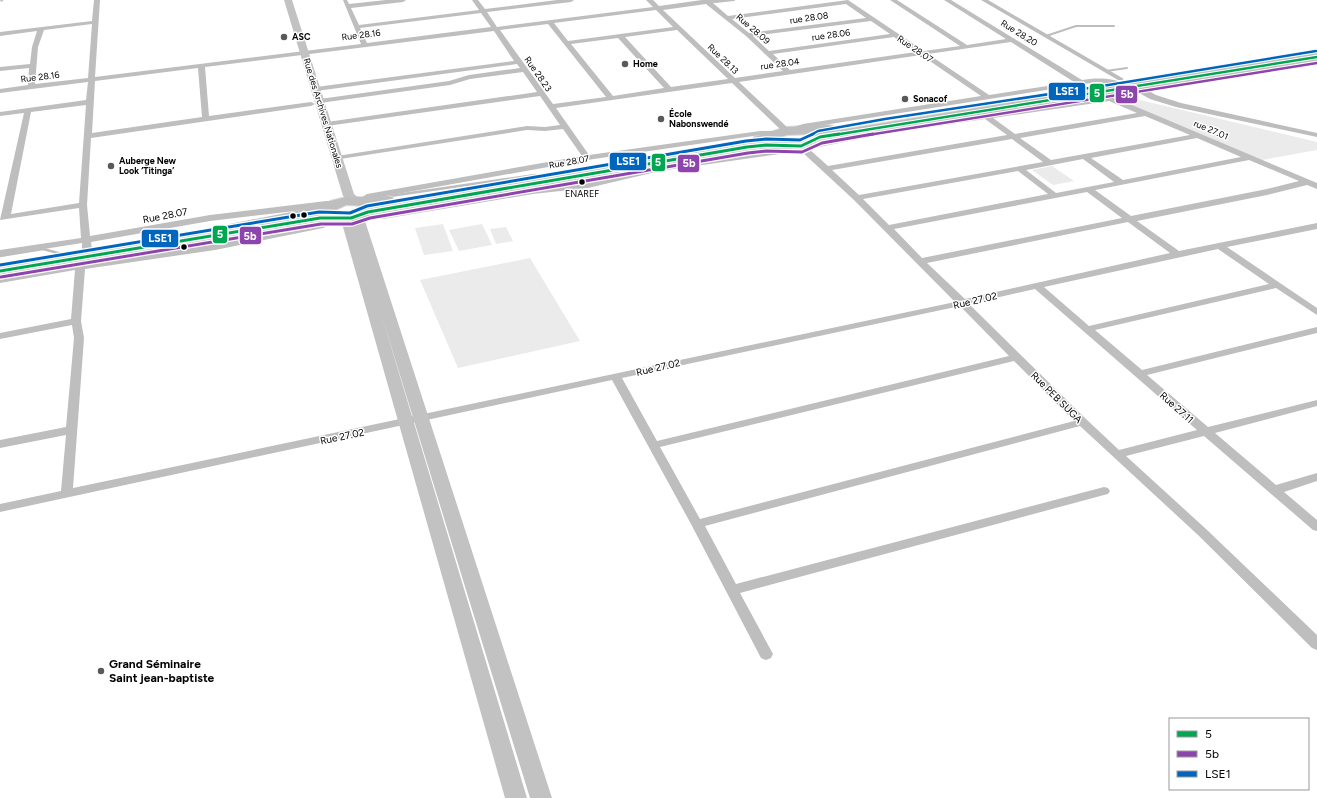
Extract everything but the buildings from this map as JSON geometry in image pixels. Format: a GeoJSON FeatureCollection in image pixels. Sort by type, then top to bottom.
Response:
{"type":"FeatureCollection","features":[{"type":"Feature","properties":{"kind":"highway"},"geometry":{"type":"LineString","coordinates":[[0,271],[84,253],[347,207],[747,147],[829,129],[1120,84],[1317,51]]}},
{"type":"Feature","properties":{"kind":"highway"},"geometry":{"type":"LineString","coordinates":[[793,138],[982,114],[1097,93],[1317,57]]}},
{"type":"Feature","properties":{"kind":"highway"},"geometry":{"type":"LineString","coordinates":[[0,264],[84,253]]}},
{"type":"Feature","properties":{"kind":"street"},"geometry":{"type":"LineString","coordinates":[[67,493],[79,338],[76,321],[84,253],[83,205],[97,0],[102,0]]}},
{"type":"Feature","properties":{"kind":"street","name":"Rue des Archives Nationales"},"geometry":{"type":"LineString","coordinates":[[280,0],[316,89],[315,103],[327,124],[349,196],[347,207]]}},
{"type":"Feature","properties":{"kind":"street","name":"Rue des Archives Nationales"},"geometry":{"type":"LineString","coordinates":[[288,0],[300,52],[347,207]]}},
{"type":"Feature","properties":{"kind":"street"},"geometry":{"type":"LineString","coordinates":[[364,44],[346,3],[403,0]]}},
{"type":"Feature","properties":{"kind":"street","name":"Rue 28.23"},"geometry":{"type":"LineString","coordinates":[[475,0],[587,158]]}},
{"type":"Feature","properties":{"kind":"street"},"geometry":{"type":"LineString","coordinates":[[357,27],[484,12],[536,2],[571,0]]}},
{"type":"Feature","properties":{"kind":"street","name":"Rue 28.13"},"geometry":{"type":"LineString","coordinates":[[649,0],[793,138]]}},
{"type":"Feature","properties":{"kind":"street","name":"Rue 28.16"},"geometry":{"type":"LineString","coordinates":[[0,91],[706,1],[725,0]]}},
{"type":"Feature","properties":{"kind":"street"},"geometry":{"type":"LineString","coordinates":[[893,0],[966,47]]}},
{"type":"Feature","properties":{"kind":"street","name":"Rue 28.20"},"geometry":{"type":"LineString","coordinates":[[948,0],[1081,83]]}},
{"type":"Feature","properties":{"kind":"street","name":"Rue 28.09"},"geometry":{"type":"LineString","coordinates":[[706,1],[748,35],[788,72]]}},
{"type":"Feature","properties":{"kind":"street"},"geometry":{"type":"LineString","coordinates":[[727,18],[846,1]]}},
{"type":"Feature","properties":{"kind":"street","name":"Rue 28.07"},"geometry":{"type":"LineString","coordinates":[[846,1],[987,97]]}},
{"type":"Feature","properties":{"kind":"street","name":"rue 28.08"},"geometry":{"type":"LineString","coordinates":[[748,35],[872,19]]}},
{"type":"Feature","properties":{"kind":"street"},"geometry":{"type":"LineString","coordinates":[[549,21],[610,98]]}},
{"type":"Feature","properties":{"kind":"street"},"geometry":{"type":"LineString","coordinates":[[0,34],[96,22]]}},
{"type":"Feature","properties":{"kind":"street"},"geometry":{"type":"LineString","coordinates":[[566,43],[678,28]]}},
{"type":"Feature","properties":{"kind":"street"},"geometry":{"type":"LineString","coordinates":[[31,87],[35,47],[41,29]]}},
{"type":"Feature","properties":{"kind":"street","name":"rue 28.06"},"geometry":{"type":"LineString","coordinates":[[768,53],[896,35]]}},
{"type":"Feature","properties":{"kind":"street"},"geometry":{"type":"LineString","coordinates":[[620,36],[670,89]]}},
{"type":"Feature","properties":{"kind":"street","name":"rue 28.04"},"geometry":{"type":"LineString","coordinates":[[550,106],[1013,40]]}},
{"type":"Feature","properties":{"kind":"street"},"geometry":{"type":"LineString","coordinates":[[316,89],[519,62]]}},
{"type":"Feature","properties":{"kind":"street"},"geometry":{"type":"LineString","coordinates":[[0,69],[33,66]]}},
{"type":"Feature","properties":{"kind":"street"},"geometry":{"type":"LineString","coordinates":[[201,66],[206,119]]}},
{"type":"Feature","properties":{"kind":"street"},"geometry":{"type":"LineString","coordinates":[[88,136],[454,82],[469,77],[524,70]]}},
{"type":"Feature","properties":{"kind":"street"},"geometry":{"type":"LineString","coordinates":[[426,74],[432,85]]}},
{"type":"Feature","properties":{"kind":"street","name":"Rue 28.07"},"geometry":{"type":"LineString","coordinates":[[347,207],[367,197],[587,158],[760,133],[793,138],[803,126],[1098,80],[1120,84]]}},
{"type":"Feature","properties":{"kind":"street","name":"rue 27.01"},"geometry":{"type":"LineString","coordinates":[[1097,93],[1317,186]]}},
{"type":"Feature","properties":{"kind":"street"},"geometry":{"type":"LineString","coordinates":[[327,124],[541,94]]}},
{"type":"Feature","properties":{"kind":"street"},"geometry":{"type":"LineString","coordinates":[[982,114],[1110,99]]}},
{"type":"Feature","properties":{"kind":"street"},"geometry":{"type":"LineString","coordinates":[[0,114],[90,102]]}},
{"type":"Feature","properties":{"kind":"street"},"geometry":{"type":"LineString","coordinates":[[28,110],[3,218],[83,205]]}},
{"type":"Feature","properties":{"kind":"street"},"geometry":{"type":"LineString","coordinates":[[982,114],[1050,163]]}},
{"type":"Feature","properties":{"kind":"street"},"geometry":{"type":"LineString","coordinates":[[826,169],[1145,114]]}},
{"type":"Feature","properties":{"kind":"street"},"geometry":{"type":"LineString","coordinates":[[337,158],[527,128],[545,129],[564,127]]}},
{"type":"Feature","properties":{"kind":"street"},"geometry":{"type":"LineString","coordinates":[[857,198],[1198,136]]}},
{"type":"Feature","properties":{"kind":"street","name":"Rue PEB SUGA"},"geometry":{"type":"LineString","coordinates":[[793,138],[857,198],[1082,422],[1202,532],[1317,644]]}},
{"type":"Feature","properties":{"kind":"street"},"geometry":{"type":"LineString","coordinates":[[1086,157],[1122,183]]}},
{"type":"Feature","properties":{"kind":"street"},"geometry":{"type":"LineString","coordinates":[[887,228],[1249,158]]}},
{"type":"Feature","properties":{"kind":"street"},"geometry":{"type":"LineString","coordinates":[[1019,168],[1055,196]]}},
{"type":"Feature","properties":{"kind":"street"},"geometry":{"type":"LineString","coordinates":[[921,261],[1267,192],[1307,182]]}},
{"type":"Feature","properties":{"kind":"street"},"geometry":{"type":"LineString","coordinates":[[1088,189],[1177,254]]}},
{"type":"Feature","properties":{"kind":"street"},"geometry":{"type":"LineString","coordinates":[[347,207],[414,421],[541,798]]}},
{"type":"Feature","properties":{"kind":"street","name":"Rue 27.02"},"geometry":{"type":"LineString","coordinates":[[0,508],[414,421],[615,376],[961,303],[1177,254],[1317,226]]}},
{"type":"Feature","properties":{"kind":"street"},"geometry":{"type":"LineString","coordinates":[[1220,246],[1317,312]]}},
{"type":"Feature","properties":{"kind":"street"},"geometry":{"type":"LineString","coordinates":[[0,253],[84,253]]}},
{"type":"Feature","properties":{"kind":"street"},"geometry":{"type":"LineString","coordinates":[[0,280],[84,253]]}},
{"type":"Feature","properties":{"kind":"street"},"geometry":{"type":"LineString","coordinates":[[1088,329],[1277,285]]}},
{"type":"Feature","properties":{"kind":"street","name":"Rue 27.11"},"geometry":{"type":"LineString","coordinates":[[1037,286],[1317,527]]}},
{"type":"Feature","properties":{"kind":"street"},"geometry":{"type":"LineString","coordinates":[[0,336],[76,321]]}},
{"type":"Feature","properties":{"kind":"street"},"geometry":{"type":"LineString","coordinates":[[1140,374],[1317,330]]}},
{"type":"Feature","properties":{"kind":"street"},"geometry":{"type":"LineString","coordinates":[[654,445],[1017,357]]}},
{"type":"Feature","properties":{"kind":"street"},"geometry":{"type":"LineString","coordinates":[[615,376],[734,590],[766,654]]}},
{"type":"Feature","properties":{"kind":"street"},"geometry":{"type":"LineString","coordinates":[[1118,454],[1317,403]]}},
{"type":"Feature","properties":{"kind":"street"},"geometry":{"type":"LineString","coordinates":[[414,421],[516,798]]}},
{"type":"Feature","properties":{"kind":"street"},"geometry":{"type":"LineString","coordinates":[[697,524],[1082,422]]}},
{"type":"Feature","properties":{"kind":"street"},"geometry":{"type":"LineString","coordinates":[[0,444],[72,430]]}},
{"type":"Feature","properties":{"kind":"street"},"geometry":{"type":"LineString","coordinates":[[1275,490],[1317,477]]}},
{"type":"Feature","properties":{"kind":"street"},"geometry":{"type":"LineString","coordinates":[[734,590],[1104,491]]}},
{"type":"Feature","properties":{"kind":"shaded area"},"geometry":{"type":"Polygon","coordinates":[[[1123,96],[1317,142],[1317,150],[1262,160],[1121,102],[1123,96]]]}},
{"type":"Feature","properties":{"kind":"shaded area"},"geometry":{"type":"Polygon","coordinates":[[[1052,166],[1074,181],[1053,185],[1032,170],[1052,166]]]}},
{"type":"Feature","properties":{"kind":"shaded area"},"geometry":{"type":"Polygon","coordinates":[[[443,224],[453,251],[424,255],[415,228],[443,224]]]}},
{"type":"Feature","properties":{"kind":"shaded area"},"geometry":{"type":"Polygon","coordinates":[[[482,224],[492,245],[459,251],[449,230],[482,224]]]}},
{"type":"Feature","properties":{"kind":"shaded area"},"geometry":{"type":"Polygon","coordinates":[[[506,227],[513,241],[496,244],[490,229],[506,227]]]}},
{"type":"Feature","properties":{"kind":"shaded area"},"geometry":{"type":"Polygon","coordinates":[[[530,258],[580,341],[458,368],[420,280],[530,258]]]}},
{"type":"Feature","properties":{"kind":"waterway"},"geometry":{"type":"LineString","coordinates":[[715,2],[734,0]]}},
{"type":"Feature","properties":{"kind":"waterway"},"geometry":{"type":"LineString","coordinates":[[984,0],[1120,79]]}},
{"type":"Feature","properties":{"kind":"waterway"},"geometry":{"type":"LineString","coordinates":[[1046,36],[1076,26],[1114,26]]}},
{"type":"Feature","properties":{"kind":"waterway"},"geometry":{"type":"LineString","coordinates":[[1106,71],[1127,68]]}},
{"type":"Feature","properties":{"kind":"waterway"},"geometry":{"type":"LineString","coordinates":[[1142,91],[1153,97],[1179,105],[1317,135]]}},
{"type":"Feature","properties":{"kind":"waterway"},"geometry":{"type":"LineString","coordinates":[[390,196],[535,175]]}},
{"type":"Feature","properties":{"kind":"waterway"},"geometry":{"type":"LineString","coordinates":[[231,225],[308,210]]}},
{"type":"Feature","properties":{"kind":"waterway"},"geometry":{"type":"LineString","coordinates":[[142,240],[217,228]]}},
{"type":"Feature","properties":{"kind":"waterway"},"geometry":{"type":"LineString","coordinates":[[106,247],[124,243]]}},
{"type":"Feature","properties":{"kind":"waterway"},"geometry":{"type":"LineString","coordinates":[[0,256],[43,249],[62,254],[68,253]]}},
{"type":"Feature","properties":{"kind":"transit line","name":"LSE1"},"geometry":{"type":"LineString","coordinates":[[0,265],[319,212],[350,213],[367,206],[746,141],[766,139],[800,140],[818,131],[885,119],[1096,87],[1316,51]]}},
{"type":"Feature","properties":{"kind":"transit line","name":"5"},"geometry":{"type":"LineString","coordinates":[[0,271],[320,218],[351,218],[368,212],[747,147],[766,145],[801,146],[820,137],[886,125],[1097,93],[1317,57]]}},
{"type":"Feature","properties":{"kind":"transit line","name":"5b"},"geometry":{"type":"LineString","coordinates":[[1,277],[321,224],[352,224],[370,218],[748,153],[766,151],[802,152],[822,143],[887,131],[1098,99],[1317,63]]}},
{"type":"Feature","properties":{"kind":"place","name":"ASC"},"geometry":{"type":"Point","coordinates":[284,37]}},
{"type":"Feature","properties":{"kind":"place","name":"Home"},"geometry":{"type":"Point","coordinates":[625,64]}},
{"type":"Feature","properties":{"kind":"place","name":"Sonacof"},"geometry":{"type":"Point","coordinates":[905,99]}},
{"type":"Feature","properties":{"kind":"place","name":"École Nabonswendé"},"geometry":{"type":"Point","coordinates":[661,119]}},
{"type":"Feature","properties":{"kind":"place","name":"Auberge New Look ‘Titinga’"},"geometry":{"type":"Point","coordinates":[111,166]}},
{"type":"Feature","properties":{"kind":"place","name":"ENAREF"},"geometry":{"type":"Point","coordinates":[582,182]}},
{"type":"Feature","properties":{"kind":"place","name":"Grand Séminaire Saint jean-baptiste"},"geometry":{"type":"Point","coordinates":[101,671]}}]}
